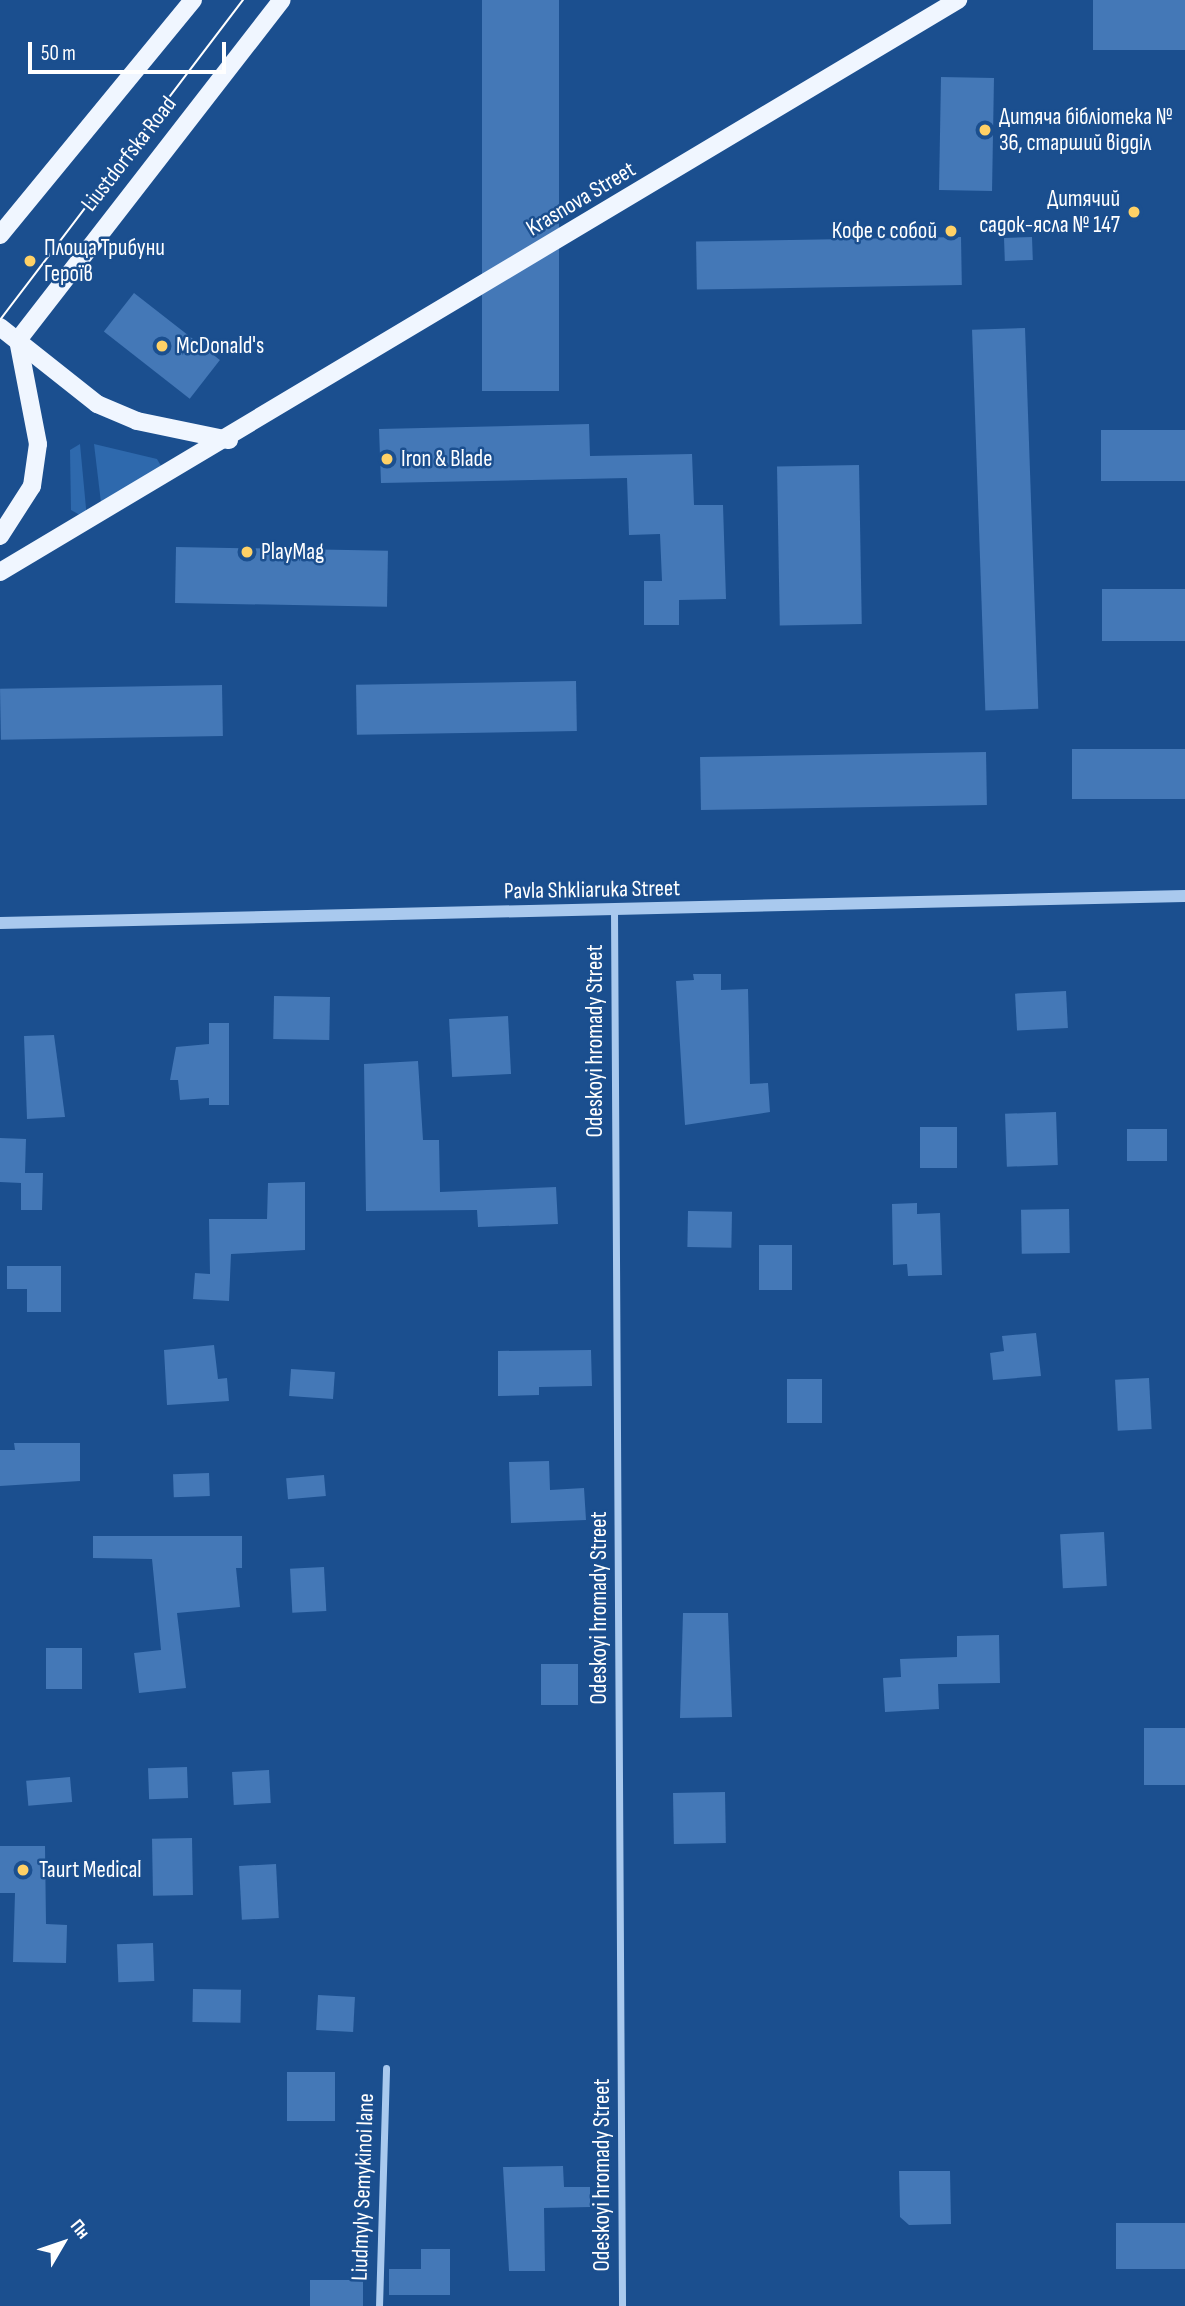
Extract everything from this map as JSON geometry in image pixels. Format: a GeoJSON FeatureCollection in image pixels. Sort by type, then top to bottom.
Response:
{"type":"FeatureCollection","features":[{"type":"Feature","properties":{"kind":"main road","name":"Liustdorfska Road"},"geometry":{"type":"LineString","coordinates":[[0,235],[194,0]]}},
{"type":"Feature","properties":{"kind":"main road","name":"Liustdorfska Road"},"geometry":{"type":"LineString","coordinates":[[18,340],[282,0]]}},
{"type":"Feature","properties":{"kind":"main road","name":"Krasnova Street"},"geometry":{"type":"LineString","coordinates":[[0,572],[229,440],[958,0]]}},
{"type":"Feature","properties":{"kind":"main road"},"geometry":{"type":"LineString","coordinates":[[0,327],[97,404],[137,421],[229,440]]}},
{"type":"Feature","properties":{"kind":"main road"},"geometry":{"type":"LineString","coordinates":[[0,536],[32,486],[38,444],[18,340]]}},
{"type":"Feature","properties":{"kind":"street","name":"Pavla Shkliaruka Street"},"geometry":{"type":"LineString","coordinates":[[0,923],[1185,896]]}},
{"type":"Feature","properties":{"kind":"street","name":"Odeskoyi hromady Street"},"geometry":{"type":"LineString","coordinates":[[614,911],[622,2306]]}},
{"type":"Feature","properties":{"kind":"street","name":"Liudmyly Semykinoi lane"},"geometry":{"type":"LineString","coordinates":[[379,2306],[386,2068]]}},
{"type":"Feature","properties":{"kind":"shaded area"},"geometry":{"type":"Polygon","coordinates":[[[80,444],[87,519],[71,510],[70,450],[80,444]]]}},
{"type":"Feature","properties":{"kind":"shaded area"},"geometry":{"type":"Polygon","coordinates":[[[94,444],[157,459],[164,471],[102,511],[94,444]]]}},
{"type":"Feature","properties":{"kind":"building"},"geometry":{"type":"Polygon","coordinates":[[[482,0],[559,0],[559,391],[482,391],[482,0]]]}},
{"type":"Feature","properties":{"kind":"building"},"geometry":{"type":"Polygon","coordinates":[[[1093,0],[1185,0],[1185,50],[1093,50],[1093,0]]]}},
{"type":"Feature","properties":{"kind":"building"},"geometry":{"type":"Polygon","coordinates":[[[941,77],[994,78],[992,191],[939,190],[941,77]]]}},
{"type":"Feature","properties":{"kind":"building"},"geometry":{"type":"Polygon","coordinates":[[[961,237],[962,285],[697,290],[696,242],[961,237]]]}},
{"type":"Feature","properties":{"kind":"building"},"geometry":{"type":"Polygon","coordinates":[[[1032,237],[1033,260],[1005,261],[1004,238],[1032,237]]]}},
{"type":"Feature","properties":{"kind":"building","name":"McDonald's"},"geometry":{"type":"Polygon","coordinates":[[[134,293],[220,360],[190,399],[104,332],[134,293]]]}},
{"type":"Feature","properties":{"kind":"building"},"geometry":{"type":"Polygon","coordinates":[[[1025,328],[1038,709],[985,711],[972,330],[1025,328]]]}},
{"type":"Feature","properties":{"kind":"building"},"geometry":{"type":"Polygon","coordinates":[[[589,424],[590,456],[692,454],[694,505],[723,505],[726,599],[679,600],[679,625],[644,625],[644,581],[662,581],[660,534],[629,535],[627,478],[381,483],[379,429],[589,424]]]}},
{"type":"Feature","properties":{"kind":"building"},"geometry":{"type":"Polygon","coordinates":[[[1101,430],[1185,430],[1185,481],[1101,481],[1101,430]]]}},
{"type":"Feature","properties":{"kind":"building"},"geometry":{"type":"Polygon","coordinates":[[[859,465],[862,624],[780,625],[777,466],[859,465]]]}},
{"type":"Feature","properties":{"kind":"building"},"geometry":{"type":"Polygon","coordinates":[[[176,547],[388,551],[387,607],[175,603],[176,547]]]}},
{"type":"Feature","properties":{"kind":"building"},"geometry":{"type":"Polygon","coordinates":[[[1102,589],[1185,589],[1185,641],[1102,641],[1102,589]]]}},
{"type":"Feature","properties":{"kind":"building"},"geometry":{"type":"Polygon","coordinates":[[[576,681],[577,731],[357,735],[356,685],[576,681]]]}},
{"type":"Feature","properties":{"kind":"building"},"geometry":{"type":"Polygon","coordinates":[[[222,685],[223,736],[1,740],[0,689],[222,685]]]}},
{"type":"Feature","properties":{"kind":"building"},"geometry":{"type":"Polygon","coordinates":[[[1072,749],[1185,749],[1185,799],[1072,799],[1072,749]]]}},
{"type":"Feature","properties":{"kind":"building"},"geometry":{"type":"Polygon","coordinates":[[[986,752],[987,805],[701,810],[700,757],[986,752]]]}},
{"type":"Feature","properties":{"kind":"building"},"geometry":{"type":"Polygon","coordinates":[[[693,974],[721,974],[721,990],[748,989],[750,1084],[768,1083],[770,1112],[685,1125],[676,981],[694,980],[693,974]]]}},
{"type":"Feature","properties":{"kind":"building"},"geometry":{"type":"Polygon","coordinates":[[[1066,991],[1068,1028],[1017,1031],[1015,994],[1066,991]]]}},
{"type":"Feature","properties":{"kind":"building"},"geometry":{"type":"Polygon","coordinates":[[[274,996],[330,997],[329,1040],[273,1039],[274,996]]]}},
{"type":"Feature","properties":{"kind":"building"},"geometry":{"type":"Polygon","coordinates":[[[508,1016],[511,1074],[452,1077],[449,1019],[508,1016]]]}},
{"type":"Feature","properties":{"kind":"building"},"geometry":{"type":"Polygon","coordinates":[[[209,1023],[229,1023],[229,1105],[209,1105],[209,1098],[180,1100],[178,1080],[170,1080],[176,1047],[209,1044],[209,1023]]]}},
{"type":"Feature","properties":{"kind":"building"},"geometry":{"type":"Polygon","coordinates":[[[54,1035],[65,1117],[27,1119],[24,1036],[54,1035]]]}},
{"type":"Feature","properties":{"kind":"building"},"geometry":{"type":"Polygon","coordinates":[[[418,1061],[423,1140],[439,1140],[440,1192],[556,1187],[558,1224],[478,1227],[477,1210],[366,1211],[364,1064],[418,1061]]]}},
{"type":"Feature","properties":{"kind":"building"},"geometry":{"type":"Polygon","coordinates":[[[1056,1112],[1058,1165],[1007,1167],[1005,1114],[1056,1112]]]}},
{"type":"Feature","properties":{"kind":"building"},"geometry":{"type":"Polygon","coordinates":[[[920,1127],[957,1127],[957,1168],[920,1168],[920,1127]]]}},
{"type":"Feature","properties":{"kind":"building"},"geometry":{"type":"Polygon","coordinates":[[[1127,1129],[1167,1129],[1167,1161],[1127,1161],[1127,1129]]]}},
{"type":"Feature","properties":{"kind":"building"},"geometry":{"type":"Polygon","coordinates":[[[0,1138],[26,1139],[25,1173],[43,1173],[42,1210],[21,1210],[21,1183],[0,1182],[0,1138]]]}},
{"type":"Feature","properties":{"kind":"building"},"geometry":{"type":"Polygon","coordinates":[[[305,1182],[305,1250],[231,1254],[229,1301],[193,1299],[195,1273],[210,1274],[209,1219],[267,1219],[268,1183],[305,1182]]]}},
{"type":"Feature","properties":{"kind":"building"},"geometry":{"type":"Polygon","coordinates":[[[917,1203],[917,1214],[940,1213],[942,1275],[908,1276],[907,1264],[893,1265],[892,1204],[917,1203]]]}},
{"type":"Feature","properties":{"kind":"building"},"geometry":{"type":"Polygon","coordinates":[[[1069,1209],[1070,1253],[1022,1254],[1021,1210],[1069,1209]]]}},
{"type":"Feature","properties":{"kind":"building"},"geometry":{"type":"Polygon","coordinates":[[[688,1211],[732,1212],[731,1248],[687,1247],[688,1211]]]}},
{"type":"Feature","properties":{"kind":"building"},"geometry":{"type":"Polygon","coordinates":[[[759,1245],[792,1245],[792,1290],[759,1290],[759,1245]]]}},
{"type":"Feature","properties":{"kind":"building"},"geometry":{"type":"Polygon","coordinates":[[[7,1266],[61,1266],[61,1312],[27,1312],[27,1289],[7,1289],[7,1266]]]}},
{"type":"Feature","properties":{"kind":"building"},"geometry":{"type":"Polygon","coordinates":[[[1036,1333],[1041,1376],[993,1380],[990,1353],[1004,1351],[1002,1336],[1036,1333]]]}},
{"type":"Feature","properties":{"kind":"building"},"geometry":{"type":"Polygon","coordinates":[[[214,1345],[218,1379],[227,1378],[229,1401],[167,1405],[164,1350],[214,1345]]]}},
{"type":"Feature","properties":{"kind":"building"},"geometry":{"type":"Polygon","coordinates":[[[591,1350],[592,1386],[539,1387],[539,1395],[498,1396],[498,1351],[591,1350]]]}},
{"type":"Feature","properties":{"kind":"building"},"geometry":{"type":"Polygon","coordinates":[[[291,1369],[335,1372],[333,1399],[289,1396],[291,1369]]]}},
{"type":"Feature","properties":{"kind":"building"},"geometry":{"type":"Polygon","coordinates":[[[1149,1378],[1152,1429],[1118,1431],[1115,1380],[1149,1378]]]}},
{"type":"Feature","properties":{"kind":"building"},"geometry":{"type":"Polygon","coordinates":[[[787,1379],[822,1379],[822,1423],[787,1423],[787,1379]]]}},
{"type":"Feature","properties":{"kind":"building"},"geometry":{"type":"Polygon","coordinates":[[[14,1443],[80,1443],[80,1481],[0,1486],[0,1450],[15,1450],[14,1443]]]}},
{"type":"Feature","properties":{"kind":"building"},"geometry":{"type":"Polygon","coordinates":[[[549,1461],[550,1490],[584,1488],[586,1520],[511,1523],[509,1462],[549,1461]]]}},
{"type":"Feature","properties":{"kind":"building"},"geometry":{"type":"Polygon","coordinates":[[[209,1473],[210,1496],[174,1497],[173,1474],[209,1473]]]}},
{"type":"Feature","properties":{"kind":"building"},"geometry":{"type":"Polygon","coordinates":[[[324,1475],[326,1496],[288,1499],[286,1478],[324,1475]]]}},
{"type":"Feature","properties":{"kind":"building"},"geometry":{"type":"Polygon","coordinates":[[[1104,1532],[1107,1586],[1063,1588],[1060,1534],[1104,1532]]]}},
{"type":"Feature","properties":{"kind":"building"},"geometry":{"type":"Polygon","coordinates":[[[93,1536],[242,1536],[242,1568],[236,1568],[240,1607],[177,1613],[186,1688],[139,1693],[134,1653],[161,1650],[152,1559],[93,1558],[93,1536]]]}},
{"type":"Feature","properties":{"kind":"building"},"geometry":{"type":"Polygon","coordinates":[[[324,1567],[326,1611],[292,1613],[290,1569],[324,1567]]]}},
{"type":"Feature","properties":{"kind":"building"},"geometry":{"type":"Polygon","coordinates":[[[683,1613],[728,1613],[732,1717],[680,1718],[683,1613]]]}},
{"type":"Feature","properties":{"kind":"building"},"geometry":{"type":"Polygon","coordinates":[[[999,1635],[1000,1683],[938,1684],[939,1709],[885,1712],[883,1678],[901,1677],[900,1659],[957,1657],[957,1636],[999,1635]]]}},
{"type":"Feature","properties":{"kind":"building"},"geometry":{"type":"Polygon","coordinates":[[[46,1648],[82,1648],[82,1689],[46,1689],[46,1648]]]}},
{"type":"Feature","properties":{"kind":"building"},"geometry":{"type":"Polygon","coordinates":[[[541,1664],[578,1664],[578,1705],[541,1705],[541,1664]]]}},
{"type":"Feature","properties":{"kind":"building"},"geometry":{"type":"Polygon","coordinates":[[[1144,1728],[1185,1728],[1185,1785],[1144,1785],[1144,1728]]]}},
{"type":"Feature","properties":{"kind":"building"},"geometry":{"type":"Polygon","coordinates":[[[187,1767],[188,1798],[149,1799],[148,1768],[187,1767]]]}},
{"type":"Feature","properties":{"kind":"building"},"geometry":{"type":"Polygon","coordinates":[[[269,1770],[271,1803],[234,1805],[232,1772],[269,1770]]]}},
{"type":"Feature","properties":{"kind":"building"},"geometry":{"type":"Polygon","coordinates":[[[70,1777],[72,1802],[28,1806],[26,1781],[70,1777]]]}},
{"type":"Feature","properties":{"kind":"building"},"geometry":{"type":"Polygon","coordinates":[[[725,1792],[726,1843],[674,1844],[673,1793],[725,1792]]]}},
{"type":"Feature","properties":{"kind":"building"},"geometry":{"type":"Polygon","coordinates":[[[192,1838],[193,1895],[153,1896],[152,1839],[192,1838]]]}},
{"type":"Feature","properties":{"kind":"building"},"geometry":{"type":"Polygon","coordinates":[[[0,1846],[45,1846],[46,1924],[67,1925],[66,1963],[13,1962],[15,1893],[0,1893],[0,1846]]]}},
{"type":"Feature","properties":{"kind":"building"},"geometry":{"type":"Polygon","coordinates":[[[276,1864],[279,1918],[242,1920],[239,1866],[276,1864]]]}},
{"type":"Feature","properties":{"kind":"building"},"geometry":{"type":"Polygon","coordinates":[[[153,1943],[154,1981],[118,1982],[117,1944],[153,1943]]]}},
{"type":"Feature","properties":{"kind":"building"},"geometry":{"type":"Polygon","coordinates":[[[193,1989],[241,1990],[240,2023],[192,2022],[193,1989]]]}},
{"type":"Feature","properties":{"kind":"building"},"geometry":{"type":"Polygon","coordinates":[[[318,1995],[355,1997],[353,2032],[316,2030],[318,1995]]]}},
{"type":"Feature","properties":{"kind":"building"},"geometry":{"type":"Polygon","coordinates":[[[287,2072],[335,2072],[335,2121],[287,2121],[287,2072]]]}},
{"type":"Feature","properties":{"kind":"building"},"geometry":{"type":"Polygon","coordinates":[[[563,2166],[564,2187],[590,2187],[590,2207],[544,2208],[545,2271],[509,2271],[503,2167],[563,2166]]]}},
{"type":"Feature","properties":{"kind":"building"},"geometry":{"type":"Polygon","coordinates":[[[899,2171],[950,2171],[951,2224],[909,2225],[900,2217],[899,2171]]]}},
{"type":"Feature","properties":{"kind":"building"},"geometry":{"type":"Polygon","coordinates":[[[1116,2223],[1185,2223],[1185,2269],[1116,2269],[1116,2223]]]}},
{"type":"Feature","properties":{"kind":"building"},"geometry":{"type":"Polygon","coordinates":[[[421,2249],[450,2249],[450,2295],[389,2295],[389,2269],[421,2269],[421,2249]]]}},
{"type":"Feature","properties":{"kind":"building"},"geometry":{"type":"Polygon","coordinates":[[[310,2280],[363,2280],[363,2306],[310,2306],[310,2280]]]}},
{"type":"Feature","properties":{"kind":"tram line"},"geometry":{"type":"LineString","coordinates":[[0,320],[243,0]]}},
{"type":"Feature","properties":{"kind":"place","name":"Дитяча бібліотека № 36, старший відділ"},"geometry":{"type":"Point","coordinates":[985,130]}},
{"type":"Feature","properties":{"kind":"place","name":"Дитячий садок-ясла № 147"},"geometry":{"type":"Point","coordinates":[1134,212]}},
{"type":"Feature","properties":{"kind":"place","name":"Кофе с собой"},"geometry":{"type":"Point","coordinates":[951,231]}},
{"type":"Feature","properties":{"kind":"place","name":"Площа Трибуни Героїв"},"geometry":{"type":"Point","coordinates":[30,261]}},
{"type":"Feature","properties":{"kind":"place","name":"McDonald's"},"geometry":{"type":"Point","coordinates":[162,346]}},
{"type":"Feature","properties":{"kind":"place","name":"Iron & Blade"},"geometry":{"type":"Point","coordinates":[387,459]}},
{"type":"Feature","properties":{"kind":"place","name":"PlayMag"},"geometry":{"type":"Point","coordinates":[247,552]}},
{"type":"Feature","properties":{"kind":"place","name":"Taurt Medical"},"geometry":{"type":"Point","coordinates":[23,1870]}}]}
